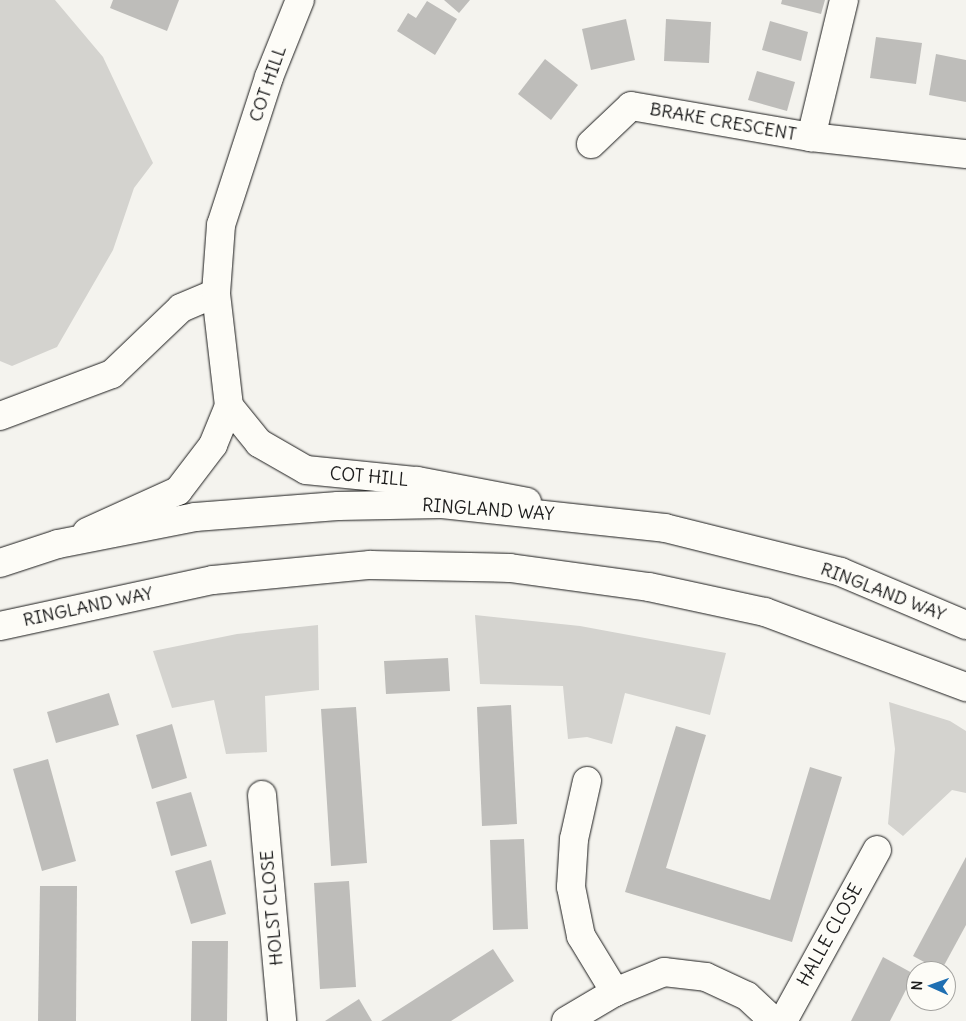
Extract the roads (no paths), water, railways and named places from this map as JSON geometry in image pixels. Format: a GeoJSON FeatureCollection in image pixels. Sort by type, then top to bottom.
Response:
{"type":"FeatureCollection","features":[{"type":"Feature","properties":{"kind":"street","name":"COT HILL"},"geometry":{"type":"LineString","coordinates":[[300,0],[269,77],[221,226],[216,293],[230,406],[259,443],[306,470],[417,481],[621,520]]}},
{"type":"Feature","properties":{"kind":"street","name":"BRAKE CRESCENT"},"geometry":{"type":"LineString","coordinates":[[811,137],[844,0]]}},
{"type":"Feature","properties":{"kind":"street","name":"BRAKE CRESCENT"},"geometry":{"type":"LineString","coordinates":[[591,144],[631,106],[811,137],[966,154]]}},
{"type":"Feature","properties":{"kind":"street"},"geometry":{"type":"LineString","coordinates":[[0,416],[112,374],[181,308],[216,293]]}},
{"type":"Feature","properties":{"kind":"street"},"geometry":{"type":"LineString","coordinates":[[58,544],[178,491],[213,445],[230,406]]}},
{"type":"Feature","properties":{"kind":"street","name":"RINGLAND WAY"},"geometry":{"type":"LineString","coordinates":[[0,563],[58,544],[195,517],[338,506],[442,504],[621,520],[841,572],[966,625]]}},
{"type":"Feature","properties":{"kind":"street","name":"RINGLAND WAY"},"geometry":{"type":"LineString","coordinates":[[0,626],[213,580],[370,565],[510,568],[649,587],[765,612],[966,688]]}},
{"type":"Feature","properties":{"kind":"street"},"geometry":{"type":"LineString","coordinates":[[587,781],[574,839],[571,887],[581,936],[615,992]]}},
{"type":"Feature","properties":{"kind":"street","name":"HOLST CLOSE"},"geometry":{"type":"LineString","coordinates":[[262,794],[282,1021]]}},
{"type":"Feature","properties":{"kind":"street","name":"HALLE CLOSE"},"geometry":{"type":"LineString","coordinates":[[783,1021],[877,850]]}},
{"type":"Feature","properties":{"kind":"street"},"geometry":{"type":"LineString","coordinates":[[566,1021],[615,992],[664,972],[706,977],[747,996],[774,1021]]}}]}
